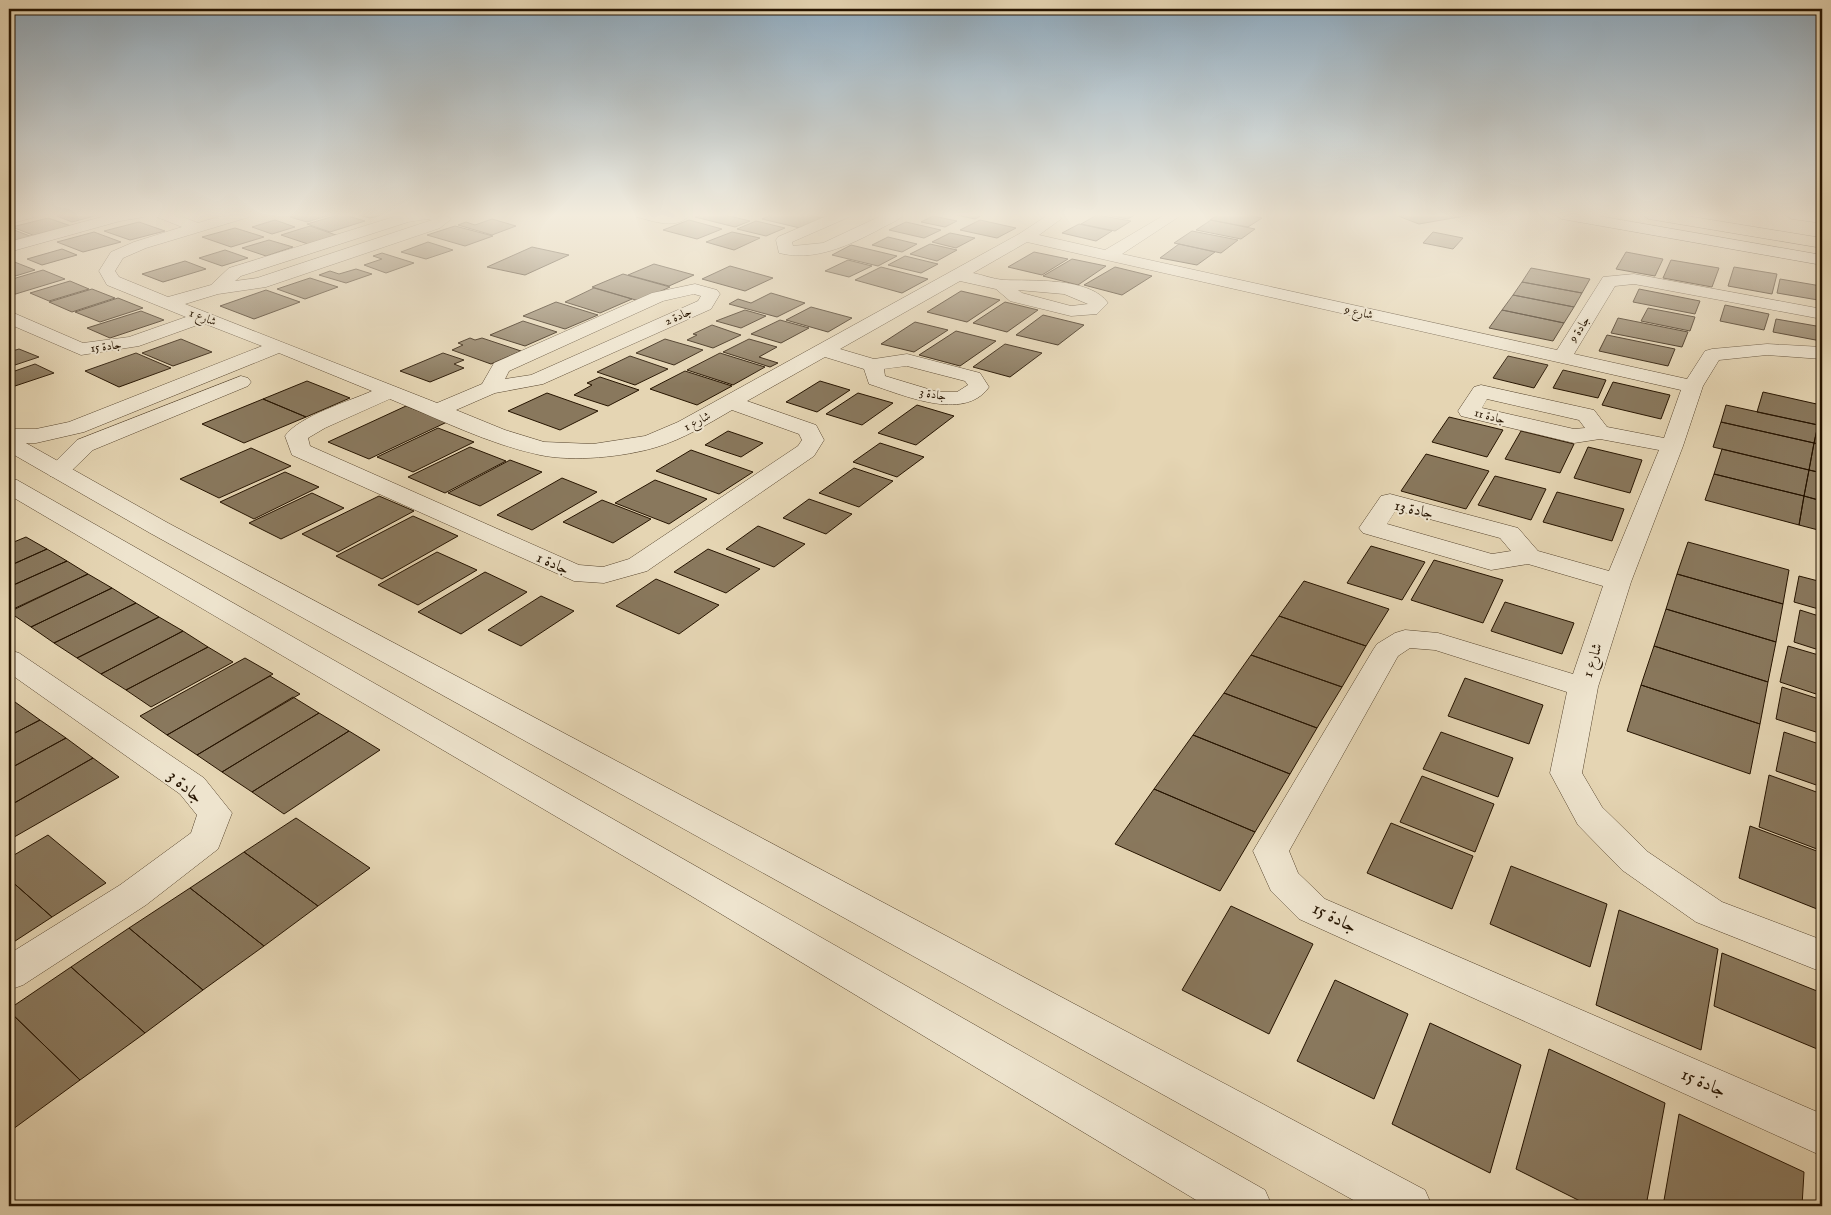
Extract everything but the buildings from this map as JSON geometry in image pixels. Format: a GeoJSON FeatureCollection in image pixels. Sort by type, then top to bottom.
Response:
{"type":"FeatureCollection","features":[{"type":"Feature","properties":{"kind":"street","name":"شارع 1"},"geometry":{"type":"LineString","coordinates":[[107,271],[113,281],[167,304],[305,356],[497,434],[542,449],[593,451],[650,442],[686,427],[826,351],[965,271]]}},
{"type":"Feature","properties":{"kind":"street"},"geometry":{"type":"LineString","coordinates":[[217,289],[235,272],[239,271]]}},
{"type":"Feature","properties":{"kind":"street"},"geometry":{"type":"LineString","coordinates":[[167,304],[217,289],[260,283],[297,271]]}},
{"type":"Feature","properties":{"kind":"street","name":"شارع 9"},"geometry":{"type":"LineString","coordinates":[[1173,271],[1693,386]]}},
{"type":"Feature","properties":{"kind":"street"},"geometry":{"type":"LineString","coordinates":[[957,275],[1002,285]]}},
{"type":"Feature","properties":{"kind":"street","name":"جادة 9"},"geometry":{"type":"LineString","coordinates":[[1562,358],[1609,281],[1618,279],[1634,279],[1822,314]]}},
{"type":"Feature","properties":{"kind":"street","name":"جادة 2"},"geometry":{"type":"LineString","coordinates":[[438,410],[490,388],[536,380],[705,305],[711,294],[695,289],[658,297],[501,367],[490,388]]}},
{"type":"Feature","properties":{"kind":"street","name":"جادة 15"},"geometry":{"type":"LineString","coordinates":[[9,317],[81,348],[132,342],[204,317]]}},
{"type":"Feature","properties":{"kind":"street"},"geometry":{"type":"LineString","coordinates":[[9,436],[36,436],[76,427],[277,347]]}},
{"type":"Feature","properties":{"kind":"street","name":"شارع 1"},"geometry":{"type":"LineString","coordinates":[[1822,353],[1748,348],[1712,355],[1693,386],[1672,446],[1618,582],[1583,686],[1566,773],[1590,816],[1636,861],[1710,912],[1822,956]]}},
{"type":"Feature","properties":{"kind":"street"},"geometry":{"type":"LineString","coordinates":[[826,351],[873,365]]}},
{"type":"Feature","properties":{"kind":"street"},"geometry":{"type":"LineString","coordinates":[[58,471],[85,445],[305,356]]}},
{"type":"Feature","properties":{"kind":"street","name":"جادة 1"},"geometry":{"type":"LineString","coordinates":[[390,391],[316,423],[296,436],[300,450],[574,573],[604,575],[638,565],[806,452],[813,440],[808,430],[732,403]]}},
{"type":"Feature","properties":{"kind":"street","name":"جادة 11"},"geometry":{"type":"LineString","coordinates":[[1600,432],[1586,415],[1481,391],[1469,411],[1574,436],[1600,432],[1672,446]]}},
{"type":"Feature","properties":{"kind":"street"},"geometry":{"type":"LineString","coordinates":[[9,444],[294,602],[1410,1206]]}},
{"type":"Feature","properties":{"kind":"street"},"geometry":{"type":"LineString","coordinates":[[9,485],[726,898],[1249,1206]]}},
{"type":"Feature","properties":{"kind":"street","name":"جادة 13"},"geometry":{"type":"LineString","coordinates":[[1529,556],[1508,533],[1390,500],[1372,528],[1492,562],[1529,556],[1618,582]]}},
{"type":"Feature","properties":{"kind":"street"},"geometry":{"type":"LineString","coordinates":[[205,599],[225,599],[247,591],[254,580]]}},
{"type":"Feature","properties":{"kind":"street"},"geometry":{"type":"LineString","coordinates":[[252,626],[261,611],[272,606],[294,602]]}},
{"type":"Feature","properties":{"kind":"street","name":"جادة 15"},"geometry":{"type":"LineString","coordinates":[[1583,686],[1438,642],[1405,639],[1386,650],[1270,852],[1284,881],[1312,909],[1822,1135]]}},
{"type":"Feature","properties":{"kind":"street","name":"جادة 3"},"geometry":{"type":"LineString","coordinates":[[9,659],[192,786],[216,813],[206,840],[133,896],[9,974]]}}]}
